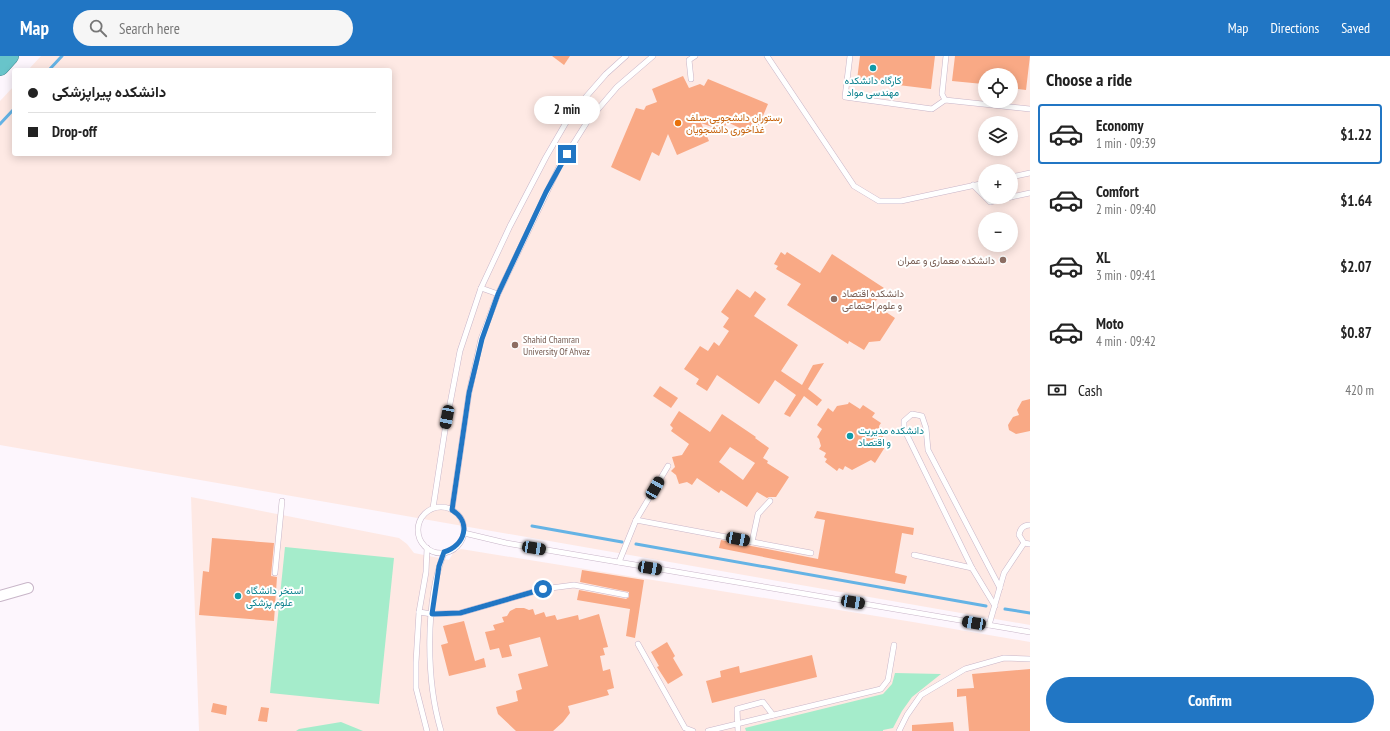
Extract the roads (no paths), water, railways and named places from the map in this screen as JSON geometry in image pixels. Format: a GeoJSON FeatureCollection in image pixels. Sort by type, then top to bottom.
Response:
{"type":"FeatureCollection","features":[{"type":"Feature","properties":{"kind":"highway"},"geometry":{"type":"LineString","coordinates":[[0,67],[10,56]]}},
{"type":"Feature","properties":{"kind":"street"},"geometry":{"type":"LineString","coordinates":[[0,596],[28,588]]}},
{"type":"Feature","properties":{"kind":"lane"},"geometry":{"type":"LineString","coordinates":[[433,508],[445,430],[460,351],[481,288],[510,226],[546,157],[571,114],[606,74],[626,56]]}},
{"type":"Feature","properties":{"kind":"lane"},"geometry":{"type":"LineString","coordinates":[[452,510],[469,393],[482,339],[498,294],[560,165],[587,122],[617,86],[653,56]]}},
{"type":"Feature","properties":{"kind":"lane"},"geometry":{"type":"LineString","coordinates":[[691,79],[689,60],[695,56]]}},
{"type":"Feature","properties":{"kind":"lane"},"geometry":{"type":"LineString","coordinates":[[767,56],[854,186],[879,200],[901,200],[978,184]]}},
{"type":"Feature","properties":{"kind":"lane"},"geometry":{"type":"LineString","coordinates":[[850,56],[845,97],[932,109],[945,100],[1030,109]]}},
{"type":"Feature","properties":{"kind":"lane"},"geometry":{"type":"LineString","coordinates":[[945,100],[942,94],[946,56]]}},
{"type":"Feature","properties":{"kind":"lane"},"geometry":{"type":"LineString","coordinates":[[1018,176],[1030,173]]}},
{"type":"Feature","properties":{"kind":"lane"},"geometry":{"type":"LineString","coordinates":[[972,185],[978,191]]}},
{"type":"Feature","properties":{"kind":"lane"},"geometry":{"type":"LineString","coordinates":[[1018,196],[1030,193]]}},
{"type":"Feature","properties":{"kind":"lane"},"geometry":{"type":"LineString","coordinates":[[481,288],[498,294]]}},
{"type":"Feature","properties":{"kind":"lane"},"geometry":{"type":"LineString","coordinates":[[995,606],[972,568],[904,429],[904,421],[912,414],[922,416],[926,428],[928,450],[1000,588]]}},
{"type":"Feature","properties":{"kind":"lane"},"geometry":{"type":"LineString","coordinates":[[619,562],[636,520],[668,466]]}},
{"type":"Feature","properties":{"kind":"lane"},"geometry":{"type":"LineString","coordinates":[[752,542],[758,514],[770,501]]}},
{"type":"Feature","properties":{"kind":"lane"},"geometry":{"type":"LineString","coordinates":[[275,573],[282,502]]}},
{"type":"Feature","properties":{"kind":"lane"},"geometry":{"type":"LineString","coordinates":[[441,506],[452,510],[461,518],[464,526],[464,533],[457,546],[451,550],[437,553],[427,548],[420,540],[418,524],[426,511],[433,508],[441,506]]}},
{"type":"Feature","properties":{"kind":"lane"},"geometry":{"type":"LineString","coordinates":[[636,520],[811,553]]}},
{"type":"Feature","properties":{"kind":"lane"},"geometry":{"type":"LineString","coordinates":[[989,625],[1004,573],[1027,543],[1020,538],[1020,532],[1023,527],[1030,525]]}},
{"type":"Feature","properties":{"kind":"lane"},"geometry":{"type":"LineString","coordinates":[[464,533],[506,543],[1030,632]]}},
{"type":"Feature","properties":{"kind":"lane"},"geometry":{"type":"LineString","coordinates":[[427,548],[426,572],[419,612],[416,688],[427,731]]}},
{"type":"Feature","properties":{"kind":"lane"},"geometry":{"type":"LineString","coordinates":[[441,731],[437,720],[431,677],[430,640],[439,566],[444,552]]}},
{"type":"Feature","properties":{"kind":"lane"},"geometry":{"type":"LineString","coordinates":[[914,555],[972,568]]}},
{"type":"Feature","properties":{"kind":"lane"},"geometry":{"type":"LineString","coordinates":[[419,612],[432,614],[460,613],[543,589],[574,585],[626,595]]}},
{"type":"Feature","properties":{"kind":"lane"},"geometry":{"type":"LineString","coordinates":[[638,644],[685,728],[693,731]]}},
{"type":"Feature","properties":{"kind":"lane"},"geometry":{"type":"LineString","coordinates":[[708,731],[880,689],[888,680],[894,645]]}},
{"type":"Feature","properties":{"kind":"lane"},"geometry":{"type":"LineString","coordinates":[[898,731],[907,715],[921,696],[954,676],[965,670],[1004,658],[1030,659]]}},
{"type":"Feature","properties":{"kind":"lane"},"geometry":{"type":"LineString","coordinates":[[738,731],[737,709],[763,702],[773,715]]}},
{"type":"Feature","properties":{"kind":"waterway"},"geometry":{"type":"LineString","coordinates":[[51,68],[62,56]]}},
{"type":"Feature","properties":{"kind":"waterway"},"geometry":{"type":"LineString","coordinates":[[0,124],[12,111]]}},
{"type":"Feature","properties":{"kind":"waterway"},"geometry":{"type":"LineString","coordinates":[[532,526],[622,542]]}},
{"type":"Feature","properties":{"kind":"waterway"},"geometry":{"type":"LineString","coordinates":[[636,544],[986,606]]}},
{"type":"Feature","properties":{"kind":"waterway"},"geometry":{"type":"LineString","coordinates":[[1005,609],[1030,613]]}},
{"type":"Feature","properties":{"kind":"place","name":"کارگاه دانشکده مهندسی مواد"},"geometry":{"type":"Point","coordinates":[873,68]}},
{"type":"Feature","properties":{"kind":"place","name":"رستوران دانشجویی-سلف غذاخوری دانشجویان"},"geometry":{"type":"Point","coordinates":[678,123]}},
{"type":"Feature","properties":{"kind":"place","name":"دانشکده معماری و عمران"},"geometry":{"type":"Point","coordinates":[1003,260]}},
{"type":"Feature","properties":{"kind":"place","name":"دانشکده اقتصاد و علوم اجتماعی"},"geometry":{"type":"Point","coordinates":[834,299]}},
{"type":"Feature","properties":{"kind":"place","name":"Shahid Chamran University Of Ahvaz"},"geometry":{"type":"Point","coordinates":[515,345]}},
{"type":"Feature","properties":{"kind":"place","name":"دانشکده مدیریت و اقتصاد"},"geometry":{"type":"Point","coordinates":[850,436]}},
{"type":"Feature","properties":{"kind":"place","name":"استخر دانشگاه علوم پزشکی"},"geometry":{"type":"Point","coordinates":[238,596]}}]}
